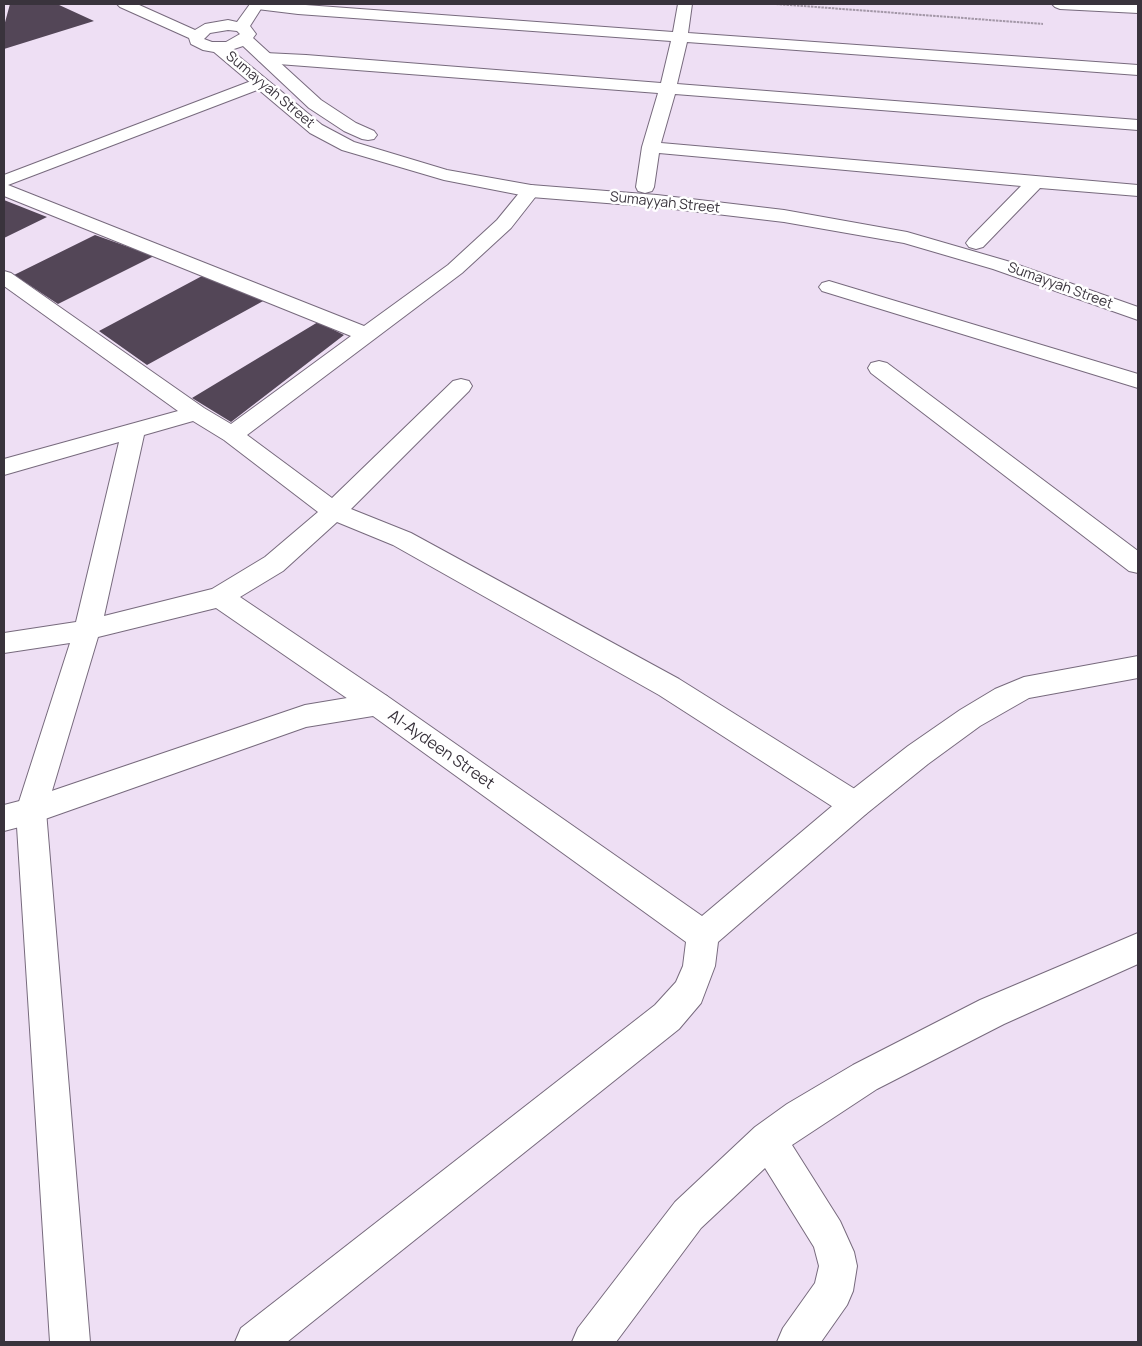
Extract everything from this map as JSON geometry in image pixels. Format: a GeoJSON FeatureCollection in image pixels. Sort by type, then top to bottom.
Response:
{"type":"FeatureCollection","features":[{"type":"Feature","properties":{"kind":"street","name":"Sumayyah Street"},"geometry":{"type":"LineString","coordinates":[[125,4],[196,36],[197,41],[201,44],[218,47],[316,129],[348,146],[444,175],[531,191],[657,201],[774,215],[907,238],[1000,265],[1138,314]]}},
{"type":"Feature","properties":{"kind":"street","name":"Sumayyah Street"},"geometry":{"type":"LineString","coordinates":[[257,4],[243,33],[265,58],[316,104],[350,127],[396,146],[439,160],[517,172],[806,207],[917,225],[949,233],[1138,301]]}},
{"type":"Feature","properties":{"kind":"street"},"geometry":{"type":"LineString","coordinates":[[257,4],[298,9],[1138,70]]}},
{"type":"Feature","properties":{"kind":"street"},"geometry":{"type":"LineString","coordinates":[[646,187],[651,147],[668,88],[680,37],[685,4]]}},
{"type":"Feature","properties":{"kind":"street"},"geometry":{"type":"LineString","coordinates":[[1060,4],[1138,9]]}},
{"type":"Feature","properties":{"kind":"street"},"geometry":{"type":"LineString","coordinates":[[196,36],[217,20],[243,33],[229,46],[218,47]]}},
{"type":"Feature","properties":{"kind":"street"},"geometry":{"type":"LineString","coordinates":[[265,58],[1138,126]]}},
{"type":"Feature","properties":{"kind":"street"},"geometry":{"type":"LineString","coordinates":[[4,181],[259,83]]}},
{"type":"Feature","properties":{"kind":"street"},"geometry":{"type":"LineString","coordinates":[[651,147],[1138,191]]}},
{"type":"Feature","properties":{"kind":"street"},"geometry":{"type":"LineString","coordinates":[[1044,182],[1130,208]]}},
{"type":"Feature","properties":{"kind":"street"},"geometry":{"type":"LineString","coordinates":[[976,243],[1044,182]]}},
{"type":"Feature","properties":{"kind":"street"},"geometry":{"type":"LineString","coordinates":[[4,190],[367,335]]}},
{"type":"Feature","properties":{"kind":"street"},"geometry":{"type":"LineString","coordinates":[[232,435],[456,269],[504,224],[531,191]]}},
{"type":"Feature","properties":{"kind":"street"},"geometry":{"type":"LineString","coordinates":[[4,277],[196,413],[232,435],[334,511],[402,539],[660,682],[855,805]]}},
{"type":"Feature","properties":{"kind":"street"},"geometry":{"type":"LineString","coordinates":[[829,287],[1138,381]]}},
{"type":"Feature","properties":{"kind":"street"},"geometry":{"type":"LineString","coordinates":[[879,368],[1138,564]]}},
{"type":"Feature","properties":{"kind":"street"},"geometry":{"type":"LineString","coordinates":[[4,643],[87,630],[220,597],[274,564],[309,535],[461,386]]}},
{"type":"Feature","properties":{"kind":"street"},"geometry":{"type":"LineString","coordinates":[[4,467],[196,413]]}},
{"type":"Feature","properties":{"kind":"street"},"geometry":{"type":"LineString","coordinates":[[70,1342],[18,815],[87,630],[134,429]]}},
{"type":"Feature","properties":{"kind":"street"},"geometry":{"type":"LineString","coordinates":[[220,597],[377,704]]}},
{"type":"Feature","properties":{"kind":"street"},"geometry":{"type":"LineString","coordinates":[[255,1342],[667,1017],[688,992],[698,966],[703,935],[855,805],[918,754],[970,718],[1024,688],[1138,667]]}},
{"type":"Feature","properties":{"kind":"street","name":"Al-Aydeen Street"},"geometry":{"type":"LineString","coordinates":[[18,815],[305,716],[377,704],[703,935]]}},
{"type":"Feature","properties":{"kind":"street"},"geometry":{"type":"LineString","coordinates":[[592,1342],[688,1214],[768,1140],[800,1116],[866,1077],[992,1012],[1138,948]]}},
{"type":"Feature","properties":{"kind":"street"},"geometry":{"type":"LineString","coordinates":[[768,1140],[827,1234],[836,1252],[838,1266],[833,1291],[797,1342]]}},
{"type":"Feature","properties":{"kind":"path"},"geometry":{"type":"LineString","coordinates":[[776,4],[1048,24]]}},
{"type":"Feature","properties":{"kind":"building"},"geometry":{"type":"Polygon","coordinates":[[[10,4],[57,4],[94,21],[4,49],[4,26],[10,4]]]}},
{"type":"Feature","properties":{"kind":"building"},"geometry":{"type":"Polygon","coordinates":[[[4,200],[47,217],[4,238],[4,200]]]}},
{"type":"Feature","properties":{"kind":"building"},"geometry":{"type":"Polygon","coordinates":[[[95,235],[154,256],[58,304],[14,275],[95,235]]]}},
{"type":"Feature","properties":{"kind":"building"},"geometry":{"type":"Polygon","coordinates":[[[202,276],[265,300],[147,365],[99,331],[202,276]]]}},
{"type":"Feature","properties":{"kind":"building"},"geometry":{"type":"Polygon","coordinates":[[[318,322],[344,335],[231,422],[192,398],[318,322]]]}}]}
